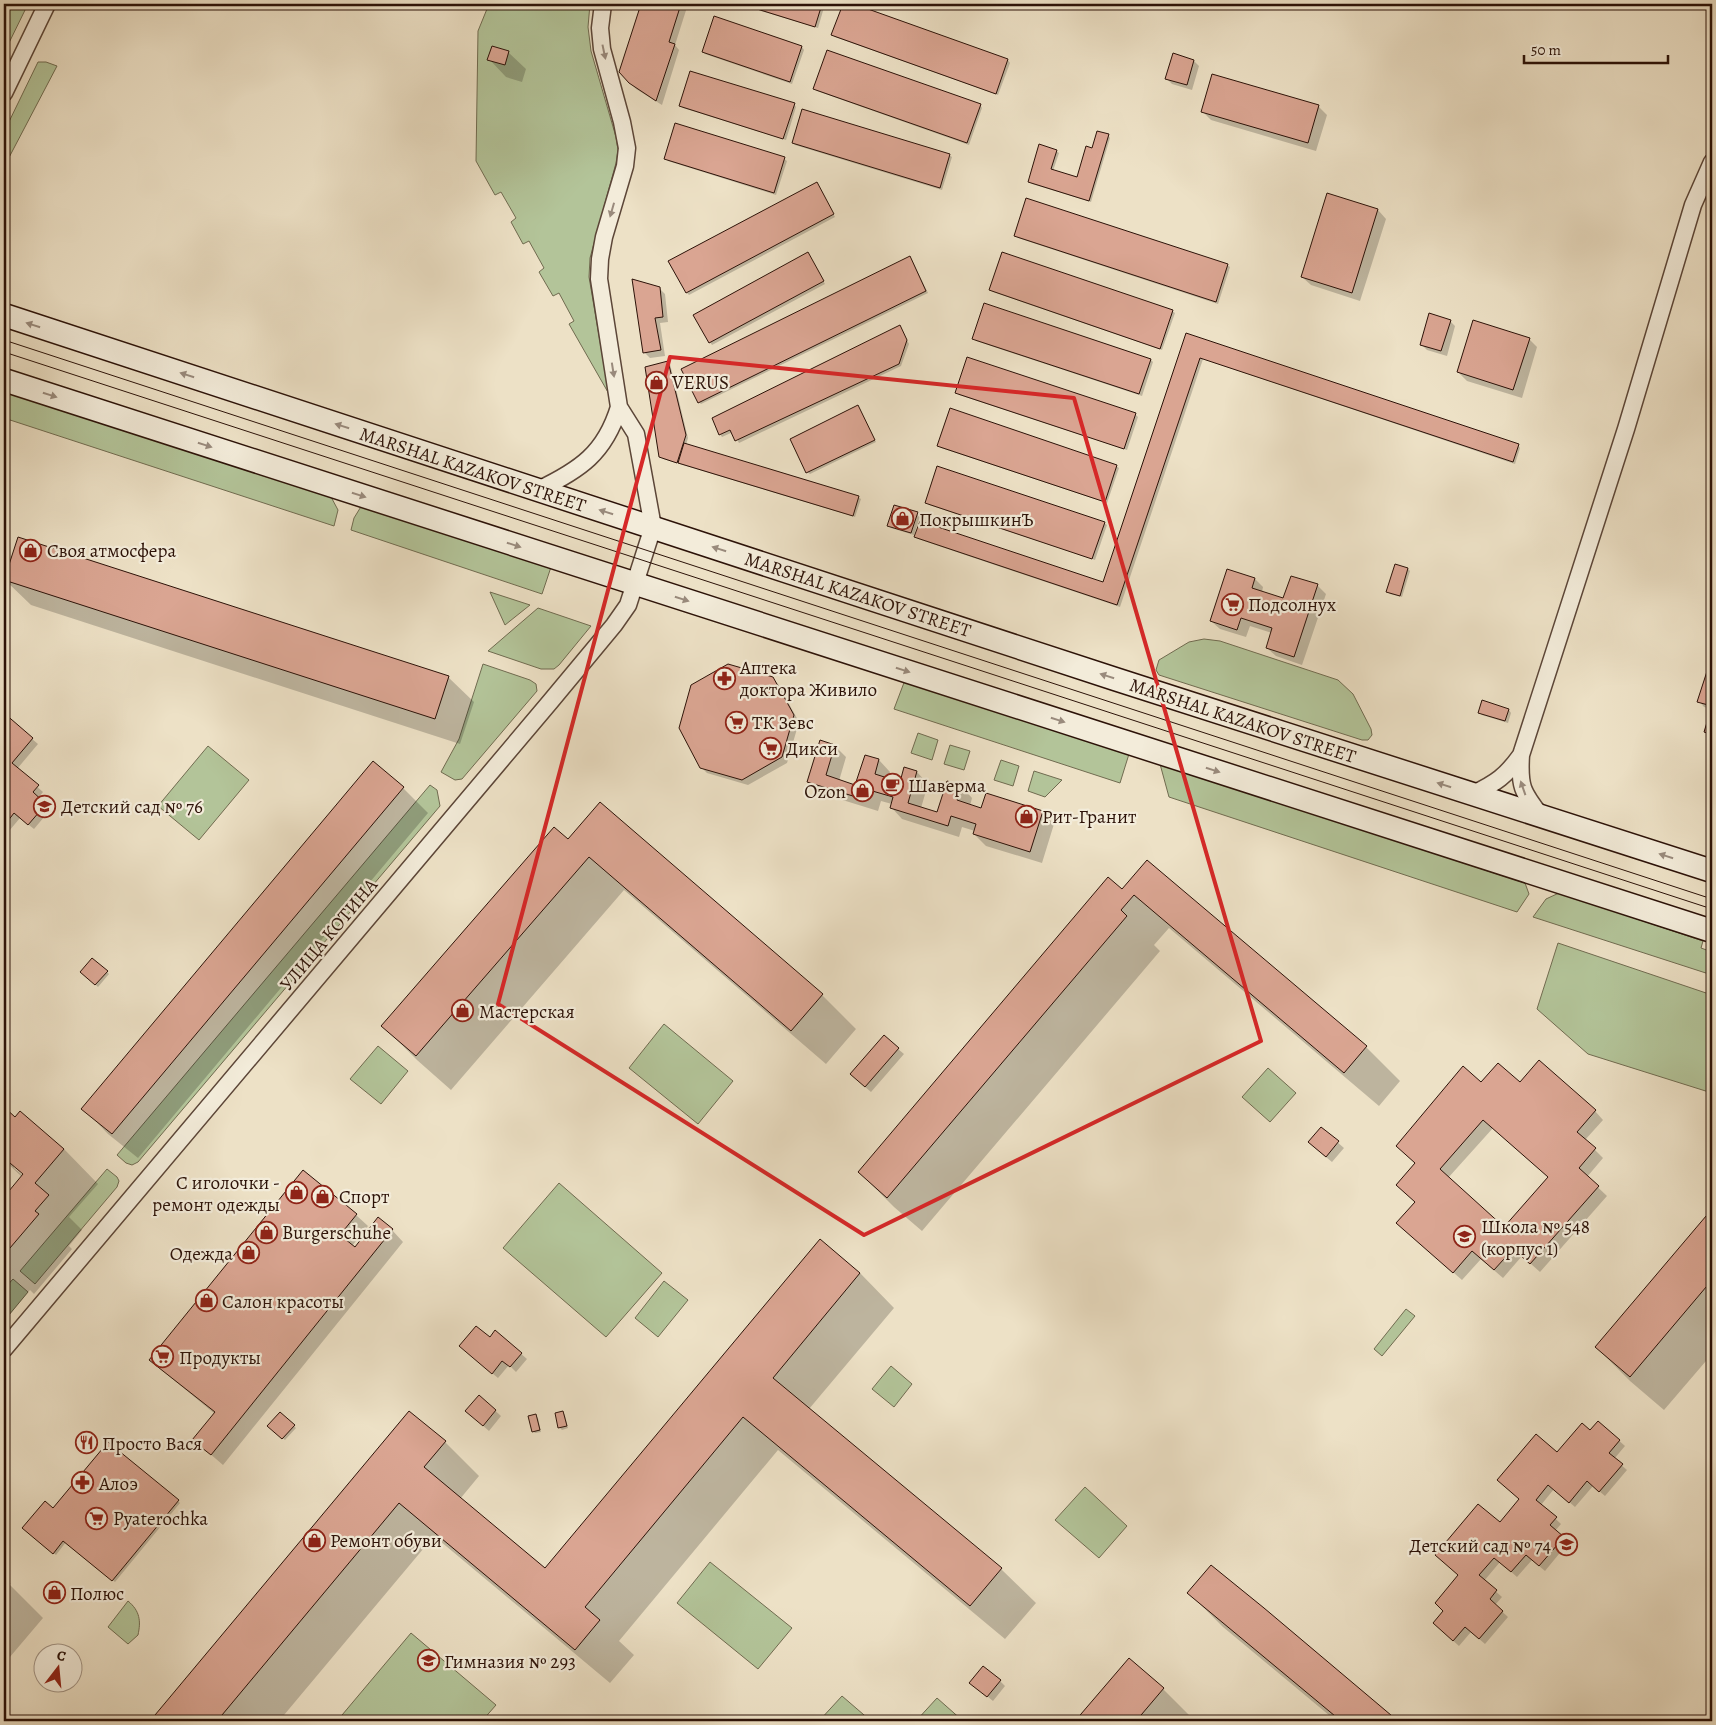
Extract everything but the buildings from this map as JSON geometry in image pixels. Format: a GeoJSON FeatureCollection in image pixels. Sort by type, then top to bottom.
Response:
{"type":"FeatureCollection","features":[{"type":"Feature","properties":{"kind":"main road","name":"MARSHAL KAZAKOV STREET"},"geometry":{"type":"LineString","coordinates":[[4,315],[1712,871]]}},
{"type":"Feature","properties":{"kind":"main road"},"geometry":{"type":"LineString","coordinates":[[4,380],[1712,931]]}},
{"type":"Feature","properties":{"kind":"street"},"geometry":{"type":"LineString","coordinates":[[4,93],[48,4]]}},
{"type":"Feature","properties":{"kind":"street"},"geometry":{"type":"LineString","coordinates":[[603,4],[600,28],[602,48],[627,148],[625,166],[603,244],[599,279],[618,406],[636,434],[653,527]]}},
{"type":"Feature","properties":{"kind":"street"},"geometry":{"type":"LineString","coordinates":[[1541,816],[1527,798],[1522,786],[1520,774],[1521,755],[1626,429],[1694,205],[1712,162]]}},
{"type":"Feature","properties":{"kind":"street"},"geometry":{"type":"LineString","coordinates":[[538,490],[566,476],[586,461],[602,444],[610,431],[618,406]]}},
{"type":"Feature","properties":{"kind":"street","name":"УЛИЦА КОТИНА"},"geometry":{"type":"LineString","coordinates":[[4,1349],[614,625],[628,605],[653,527]]}},
{"type":"Feature","properties":{"kind":"street"},"geometry":{"type":"LineString","coordinates":[[1473,794],[1501,779],[1510,771],[1521,755]]}},
{"type":"Feature","properties":{"kind":"highlighted area"},"geometry":{"type":"Polygon","coordinates":[[[670,357],[1074,398],[1261,1041],[864,1235],[498,1004],[670,357]]]}},
{"type":"Feature","properties":{"kind":"green space"},"geometry":{"type":"Polygon","coordinates":[[[4,4],[28,4],[4,53],[4,4]]]}},
{"type":"Feature","properties":{"kind":"green space"},"geometry":{"type":"Polygon","coordinates":[[[489,4],[590,4],[588,27],[591,51],[618,150],[590,258],[589,277],[609,394],[569,324],[574,321],[559,293],[553,296],[539,272],[544,268],[529,241],[523,244],[511,222],[516,218],[501,192],[495,195],[476,161],[478,31],[489,4]]]}},
{"type":"Feature","properties":{"kind":"green space"},"geometry":{"type":"Polygon","coordinates":[[[38,62],[46,62],[57,66],[4,167],[4,132],[38,62]]]}},
{"type":"Feature","properties":{"kind":"green space"},"geometry":{"type":"Polygon","coordinates":[[[4,389],[330,495],[338,510],[334,526],[4,418],[4,389]]]}},
{"type":"Feature","properties":{"kind":"green space"},"geometry":{"type":"Polygon","coordinates":[[[362,505],[551,567],[542,594],[351,530],[354,518],[362,505]]]}},
{"type":"Feature","properties":{"kind":"green space"},"geometry":{"type":"Polygon","coordinates":[[[490,592],[530,605],[505,625],[490,592]]]}},
{"type":"Feature","properties":{"kind":"green space"},"geometry":{"type":"Polygon","coordinates":[[[538,608],[591,626],[559,665],[554,669],[541,669],[488,651],[538,608]]]}},
{"type":"Feature","properties":{"kind":"green space"},"geometry":{"type":"Polygon","coordinates":[[[1204,639],[1220,641],[1338,680],[1353,694],[1371,729],[1372,735],[1368,740],[1362,740],[1159,675],[1156,670],[1159,660],[1189,642],[1204,639]]]}},
{"type":"Feature","properties":{"kind":"green space"},"geometry":{"type":"Polygon","coordinates":[[[483,664],[530,680],[536,684],[537,691],[462,779],[455,780],[441,772],[459,739],[483,664]]]}},
{"type":"Feature","properties":{"kind":"green space"},"geometry":{"type":"Polygon","coordinates":[[[905,680],[1129,754],[1120,783],[894,709],[905,680]]]}},
{"type":"Feature","properties":{"kind":"green space"},"geometry":{"type":"Polygon","coordinates":[[[918,733],[938,740],[932,760],[911,753],[918,733]]]}},
{"type":"Feature","properties":{"kind":"green space"},"geometry":{"type":"Polygon","coordinates":[[[950,745],[970,751],[964,770],[944,764],[950,745]]]}},
{"type":"Feature","properties":{"kind":"green space"},"geometry":{"type":"Polygon","coordinates":[[[208,746],[249,780],[199,840],[158,806],[208,746]]]}},
{"type":"Feature","properties":{"kind":"green space"},"geometry":{"type":"Polygon","coordinates":[[[1001,760],[1019,766],[1013,786],[994,780],[1001,760]]]}},
{"type":"Feature","properties":{"kind":"green space"},"geometry":{"type":"Polygon","coordinates":[[[1160,764],[1525,883],[1529,894],[1517,912],[1169,797],[1160,764]]]}},
{"type":"Feature","properties":{"kind":"green space"},"geometry":{"type":"Polygon","coordinates":[[[1034,771],[1062,780],[1045,797],[1028,791],[1034,771]]]}},
{"type":"Feature","properties":{"kind":"green space"},"geometry":{"type":"Polygon","coordinates":[[[430,785],[437,790],[440,806],[138,1162],[132,1165],[126,1163],[117,1155],[430,785]]]}},
{"type":"Feature","properties":{"kind":"green space"},"geometry":{"type":"Polygon","coordinates":[[[1559,893],[1703,941],[1701,948],[1712,952],[1712,975],[1533,917],[1546,899],[1559,893]]]}},
{"type":"Feature","properties":{"kind":"green space"},"geometry":{"type":"Polygon","coordinates":[[[1558,943],[1712,995],[1712,1093],[1588,1054],[1537,1009],[1558,943]]]}},
{"type":"Feature","properties":{"kind":"green space"},"geometry":{"type":"Polygon","coordinates":[[[664,1024],[733,1081],[698,1124],[629,1068],[664,1024]]]}},
{"type":"Feature","properties":{"kind":"green space"},"geometry":{"type":"Polygon","coordinates":[[[378,1046],[408,1071],[381,1104],[350,1079],[378,1046]]]}},
{"type":"Feature","properties":{"kind":"green space"},"geometry":{"type":"Polygon","coordinates":[[[1268,1068],[1296,1093],[1270,1122],[1242,1097],[1268,1068]]]}},
{"type":"Feature","properties":{"kind":"green space"},"geometry":{"type":"Polygon","coordinates":[[[107,1169],[117,1177],[119,1181],[117,1187],[35,1284],[20,1271],[107,1169]]]}},
{"type":"Feature","properties":{"kind":"green space"},"geometry":{"type":"Polygon","coordinates":[[[559,1183],[662,1273],[606,1337],[503,1248],[559,1183]]]}},
{"type":"Feature","properties":{"kind":"green space"},"geometry":{"type":"Polygon","coordinates":[[[13,1279],[28,1292],[4,1321],[4,1289],[13,1279]]]}},
{"type":"Feature","properties":{"kind":"green space"},"geometry":{"type":"Polygon","coordinates":[[[664,1281],[688,1300],[658,1337],[635,1318],[664,1281]]]}},
{"type":"Feature","properties":{"kind":"green space"},"geometry":{"type":"Polygon","coordinates":[[[1406,1309],[1415,1316],[1382,1356],[1374,1349],[1406,1309]]]}},
{"type":"Feature","properties":{"kind":"green space"},"geometry":{"type":"Polygon","coordinates":[[[891,1366],[912,1384],[894,1407],[872,1389],[891,1366]]]}},
{"type":"Feature","properties":{"kind":"green space"},"geometry":{"type":"Polygon","coordinates":[[[1085,1487],[1127,1526],[1099,1558],[1055,1520],[1085,1487]]]}},
{"type":"Feature","properties":{"kind":"green space"},"geometry":{"type":"Polygon","coordinates":[[[710,1562],[792,1628],[758,1669],[677,1603],[710,1562]]]}},
{"type":"Feature","properties":{"kind":"green space"},"geometry":{"type":"Polygon","coordinates":[[[128,1601],[139,1616],[139,1625],[138,1635],[128,1644],[108,1627],[128,1601]]]}},
{"type":"Feature","properties":{"kind":"green space","name":"Гимназия № 293"},"geometry":{"type":"Polygon","coordinates":[[[411,1633],[496,1705],[482,1721],[337,1721],[411,1633]]]}},
{"type":"Feature","properties":{"kind":"green space"},"geometry":{"type":"Polygon","coordinates":[[[842,1696],[871,1721],[819,1721],[842,1696]]]}},
{"type":"Feature","properties":{"kind":"green space"},"geometry":{"type":"Polygon","coordinates":[[[937,1698],[963,1721],[916,1721],[937,1698]]]}},
{"type":"Feature","properties":{"kind":"tram line"},"geometry":{"type":"LineString","coordinates":[[4,340],[1712,899]]}},
{"type":"Feature","properties":{"kind":"tram line"},"geometry":{"type":"LineString","coordinates":[[4,352],[1712,909]]}},
{"type":"Feature","properties":{"kind":"place","name":"VERUS"},"geometry":{"type":"Point","coordinates":[656,382]}},
{"type":"Feature","properties":{"kind":"place","name":"ПокрышкинЪ"},"geometry":{"type":"Point","coordinates":[903,519]}},
{"type":"Feature","properties":{"kind":"place","name":"Своя атмосфера"},"geometry":{"type":"Point","coordinates":[31,550]}},
{"type":"Feature","properties":{"kind":"place","name":"Подсолнух"},"geometry":{"type":"Point","coordinates":[1232,604]}},
{"type":"Feature","properties":{"kind":"place","name":"Аптека доктора Живило"},"geometry":{"type":"Point","coordinates":[724,678]}},
{"type":"Feature","properties":{"kind":"place","name":"ТК Зевс"},"geometry":{"type":"Point","coordinates":[736,722]}},
{"type":"Feature","properties":{"kind":"place","name":"Дикси"},"geometry":{"type":"Point","coordinates":[770,748]}},
{"type":"Feature","properties":{"kind":"place","name":"Шаверма"},"geometry":{"type":"Point","coordinates":[892,785]}},
{"type":"Feature","properties":{"kind":"place","name":"Ozon"},"geometry":{"type":"Point","coordinates":[862,791]}},
{"type":"Feature","properties":{"kind":"place","name":"Детский сад № 76"},"geometry":{"type":"Point","coordinates":[45,806]}},
{"type":"Feature","properties":{"kind":"place","name":"Рит-Гранит"},"geometry":{"type":"Point","coordinates":[1026,816]}},
{"type":"Feature","properties":{"kind":"place","name":"Мастерская"},"geometry":{"type":"Point","coordinates":[463,1011]}},
{"type":"Feature","properties":{"kind":"place","name":"С иголочки - ремонт одежды"},"geometry":{"type":"Point","coordinates":[296,1193]}},
{"type":"Feature","properties":{"kind":"place","name":"Спорт"},"geometry":{"type":"Point","coordinates":[323,1196]}},
{"type":"Feature","properties":{"kind":"place","name":"Burgerschuhe"},"geometry":{"type":"Point","coordinates":[266,1232]}},
{"type":"Feature","properties":{"kind":"place","name":"Школа № 548 (корпус 1)"},"geometry":{"type":"Point","coordinates":[1465,1237]}},
{"type":"Feature","properties":{"kind":"place","name":"Одежда"},"geometry":{"type":"Point","coordinates":[249,1253]}},
{"type":"Feature","properties":{"kind":"place","name":"Салон красоты"},"geometry":{"type":"Point","coordinates":[206,1301]}},
{"type":"Feature","properties":{"kind":"place","name":"Продукты"},"geometry":{"type":"Point","coordinates":[163,1357]}},
{"type":"Feature","properties":{"kind":"place","name":"Просто Вася"},"geometry":{"type":"Point","coordinates":[86,1443]}},
{"type":"Feature","properties":{"kind":"place","name":"Алоэ"},"geometry":{"type":"Point","coordinates":[83,1483]}},
{"type":"Feature","properties":{"kind":"place","name":"Pyaterochka"},"geometry":{"type":"Point","coordinates":[97,1518]}},
{"type":"Feature","properties":{"kind":"place","name":"Ремонт обуви"},"geometry":{"type":"Point","coordinates":[314,1540]}},
{"type":"Feature","properties":{"kind":"place","name":"Детский сад № 74"},"geometry":{"type":"Point","coordinates":[1567,1545]}},
{"type":"Feature","properties":{"kind":"place","name":"Полюс"},"geometry":{"type":"Point","coordinates":[54,1593]}},
{"type":"Feature","properties":{"kind":"place","name":"Гимназия № 293"},"geometry":{"type":"Point","coordinates":[428,1661]}}]}
